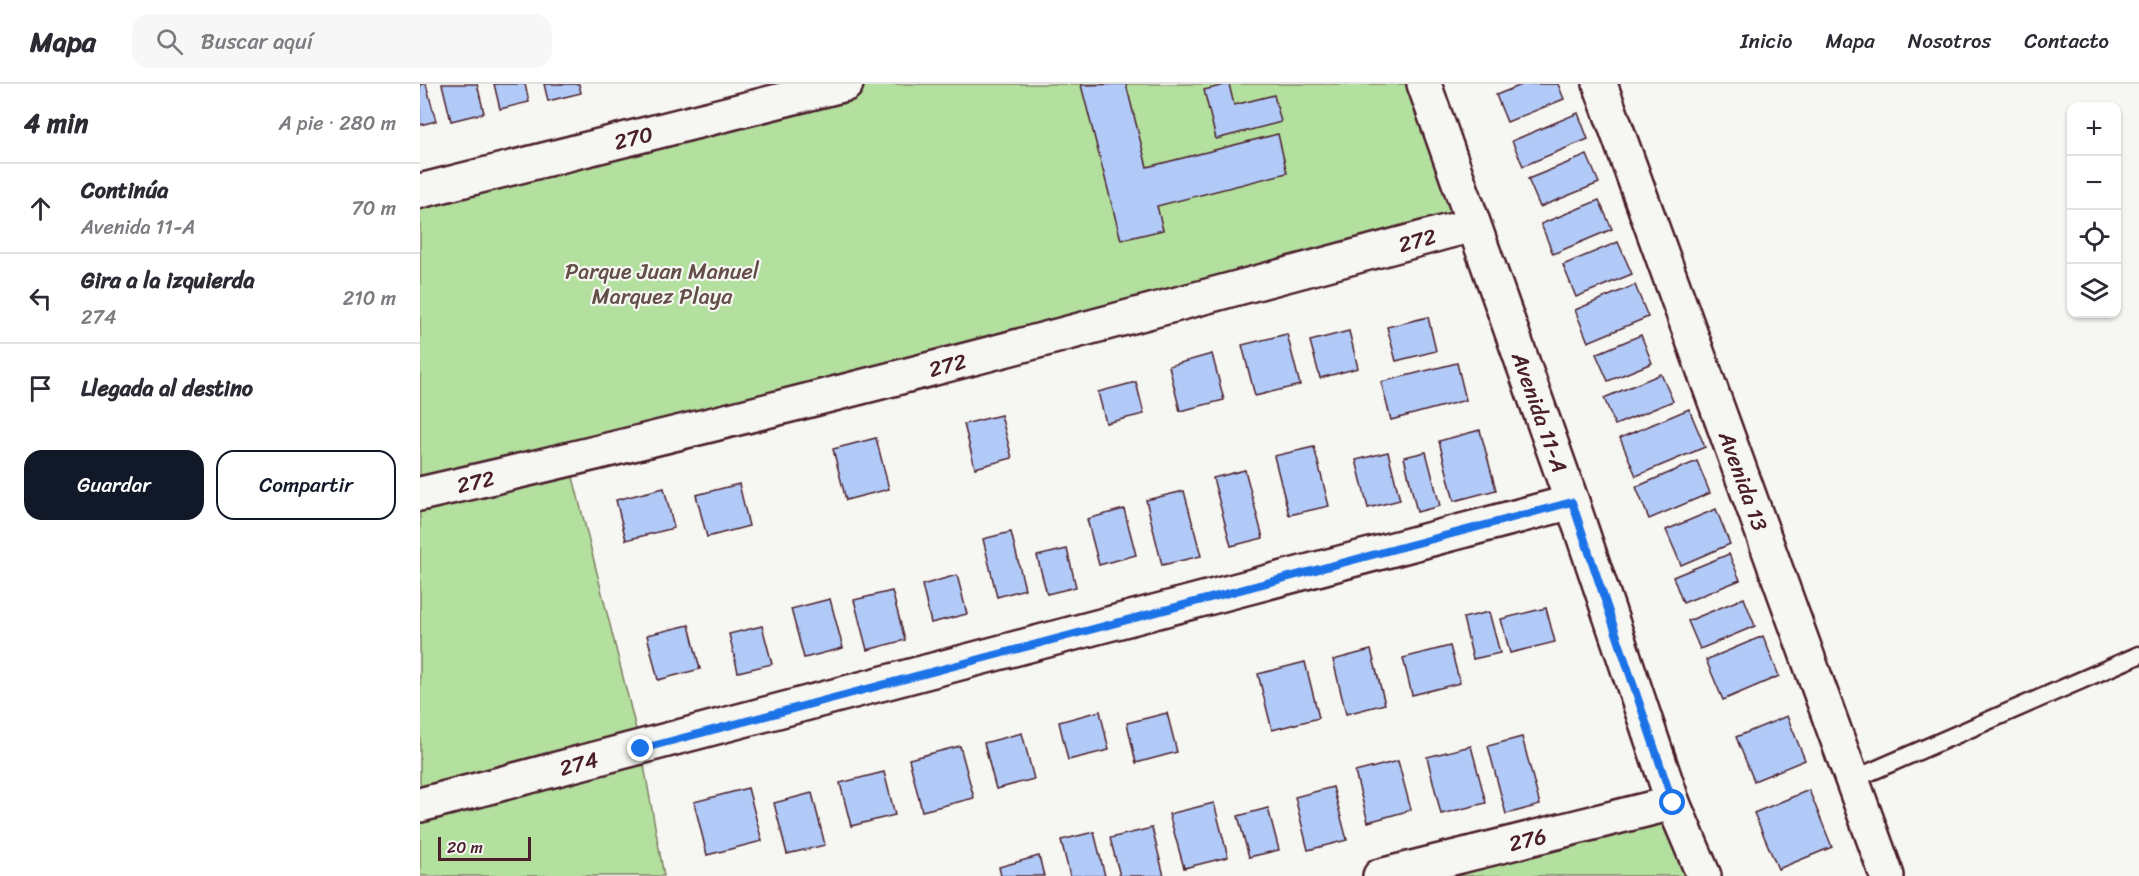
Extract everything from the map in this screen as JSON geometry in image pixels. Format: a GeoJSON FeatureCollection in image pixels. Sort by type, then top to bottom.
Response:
{"type":"FeatureCollection","features":[{"type":"Feature","properties":{"kind":"street","name":"270"},"geometry":{"type":"LineString","coordinates":[[420,191],[846,84]]}},
{"type":"Feature","properties":{"kind":"street","name":"Avenida 11-A"},"geometry":{"type":"LineString","coordinates":[[1424,84],[1472,225],[1572,502],[1673,803],[1704,876]]}},
{"type":"Feature","properties":{"kind":"street","name":"Avenida 13"},"geometry":{"type":"LineString","coordinates":[[1600,84],[1887,876]]}},
{"type":"Feature","properties":{"kind":"street","name":"272"},"geometry":{"type":"LineString","coordinates":[[420,494],[569,460],[1014,348],[1472,225]]}},
{"type":"Feature","properties":{"kind":"street","name":"274"},"geometry":{"type":"LineString","coordinates":[[420,805],[1572,502]]}},
{"type":"Feature","properties":{"kind":"street","name":"276"},"geometry":{"type":"LineString","coordinates":[[1380,876],[1673,803]]}},
{"type":"Feature","properties":{"kind":"lane"},"geometry":{"type":"LineString","coordinates":[[1851,780],[2139,655]]}},
{"type":"Feature","properties":{"kind":"green space","name":"Parque Juan Manuel Marquez Playa"},"geometry":{"type":"Polygon","coordinates":[[[846,84],[1424,84],[1472,225],[569,461],[641,749],[664,876],[420,876],[420,191],[846,84]]]}},
{"type":"Feature","properties":{"kind":"green space"},"geometry":{"type":"Polygon","coordinates":[[[1673,803],[1704,876],[1380,876],[1673,803]]]}},
{"type":"Feature","properties":{"kind":"building"},"geometry":{"type":"Polygon","coordinates":[[[420,84],[426,84],[436,121],[420,125],[420,84]]]}},
{"type":"Feature","properties":{"kind":"building"},"geometry":{"type":"Polygon","coordinates":[[[442,84],[477,84],[484,113],[451,121],[442,84]]]}},
{"type":"Feature","properties":{"kind":"building"},"geometry":{"type":"Polygon","coordinates":[[[494,84],[525,84],[529,102],[500,109],[494,84]]]}},
{"type":"Feature","properties":{"kind":"building"},"geometry":{"type":"Polygon","coordinates":[[[544,84],[579,84],[581,93],[548,101],[544,84]]]}},
{"type":"Feature","properties":{"kind":"building"},"geometry":{"type":"Polygon","coordinates":[[[1126,84],[1147,167],[1278,134],[1287,173],[1157,206],[1163,230],[1121,240],[1081,85],[1126,84]]]}},
{"type":"Feature","properties":{"kind":"building"},"geometry":{"type":"Polygon","coordinates":[[[1229,84],[1234,105],[1274,95],[1281,122],[1216,139],[1204,90],[1229,84]]]}},
{"type":"Feature","properties":{"kind":"building"},"geometry":{"type":"Polygon","coordinates":[[[1524,84],[1558,84],[1564,99],[1507,122],[1496,95],[1524,84]]]}},
{"type":"Feature","properties":{"kind":"building"},"geometry":{"type":"Polygon","coordinates":[[[1578,113],[1588,139],[1523,166],[1512,141],[1578,113]]]}},
{"type":"Feature","properties":{"kind":"building"},"geometry":{"type":"Polygon","coordinates":[[[1587,155],[1599,183],[1540,207],[1528,179],[1587,155]]]}},
{"type":"Feature","properties":{"kind":"building"},"geometry":{"type":"Polygon","coordinates":[[[1599,200],[1612,229],[1553,254],[1541,224],[1599,200]]]}},
{"type":"Feature","properties":{"kind":"building"},"geometry":{"type":"Polygon","coordinates":[[[1618,242],[1632,274],[1576,297],[1563,265],[1618,242]]]}},
{"type":"Feature","properties":{"kind":"building"},"geometry":{"type":"Polygon","coordinates":[[[1635,285],[1648,317],[1588,342],[1575,310],[1635,285]]]}},
{"type":"Feature","properties":{"kind":"building"},"geometry":{"type":"Polygon","coordinates":[[[1428,317],[1436,351],[1396,361],[1387,327],[1428,317]]]}},
{"type":"Feature","properties":{"kind":"building"},"geometry":{"type":"Polygon","coordinates":[[[1349,331],[1358,368],[1320,378],[1310,341],[1349,331]]]}},
{"type":"Feature","properties":{"kind":"building"},"geometry":{"type":"Polygon","coordinates":[[[1287,334],[1300,385],[1255,396],[1242,345],[1287,334]]]}},
{"type":"Feature","properties":{"kind":"building"},"geometry":{"type":"Polygon","coordinates":[[[1641,335],[1652,363],[1608,381],[1596,354],[1641,335]]]}},
{"type":"Feature","properties":{"kind":"building"},"geometry":{"type":"Polygon","coordinates":[[[1212,354],[1224,400],[1180,411],[1169,366],[1212,354]]]}},
{"type":"Feature","properties":{"kind":"building"},"geometry":{"type":"Polygon","coordinates":[[[1457,363],[1466,400],[1391,420],[1381,382],[1457,363]]]}},
{"type":"Feature","properties":{"kind":"building"},"geometry":{"type":"Polygon","coordinates":[[[1661,374],[1673,401],[1615,425],[1604,398],[1661,374]]]}},
{"type":"Feature","properties":{"kind":"building"},"geometry":{"type":"Polygon","coordinates":[[[1136,382],[1144,414],[1106,423],[1098,392],[1136,382]]]}},
{"type":"Feature","properties":{"kind":"building"},"geometry":{"type":"Polygon","coordinates":[[[1689,409],[1705,447],[1636,476],[1620,438],[1689,409]]]}},
{"type":"Feature","properties":{"kind":"building"},"geometry":{"type":"Polygon","coordinates":[[[1001,415],[1012,458],[975,468],[964,424],[1001,415]]]}},
{"type":"Feature","properties":{"kind":"building"},"geometry":{"type":"Polygon","coordinates":[[[1480,430],[1496,490],[1454,501],[1439,441],[1480,430]]]}},
{"type":"Feature","properties":{"kind":"building"},"geometry":{"type":"Polygon","coordinates":[[[876,438],[889,489],[846,500],[833,449],[876,438]]]}},
{"type":"Feature","properties":{"kind":"building"},"geometry":{"type":"Polygon","coordinates":[[[1314,447],[1329,506],[1289,515],[1274,456],[1314,447]]]}},
{"type":"Feature","properties":{"kind":"building"},"geometry":{"type":"Polygon","coordinates":[[[1388,452],[1400,500],[1368,508],[1356,460],[1388,452]]]}},
{"type":"Feature","properties":{"kind":"building"},"geometry":{"type":"Polygon","coordinates":[[[1426,452],[1440,506],[1417,512],[1404,457],[1426,452]]]}},
{"type":"Feature","properties":{"kind":"building"},"geometry":{"type":"Polygon","coordinates":[[[1697,461],[1710,493],[1649,519],[1636,487],[1697,461]]]}},
{"type":"Feature","properties":{"kind":"building"},"geometry":{"type":"Polygon","coordinates":[[[1245,470],[1263,538],[1231,546],[1213,478],[1245,470]]]}},
{"type":"Feature","properties":{"kind":"building"},"geometry":{"type":"Polygon","coordinates":[[[739,484],[749,526],[707,537],[696,495],[739,484]]]}},
{"type":"Feature","properties":{"kind":"building"},"geometry":{"type":"Polygon","coordinates":[[[664,488],[674,528],[626,540],[616,500],[664,488]]]}},
{"type":"Feature","properties":{"kind":"building"},"geometry":{"type":"Polygon","coordinates":[[[1184,491],[1201,556],[1162,565],[1146,500],[1184,491]]]}},
{"type":"Feature","properties":{"kind":"building"},"geometry":{"type":"Polygon","coordinates":[[[1124,509],[1136,555],[1099,565],[1087,519],[1124,509]]]}},
{"type":"Feature","properties":{"kind":"building"},"geometry":{"type":"Polygon","coordinates":[[[1716,509],[1730,544],[1681,565],[1666,530],[1716,509]]]}},
{"type":"Feature","properties":{"kind":"building"},"geometry":{"type":"Polygon","coordinates":[[[1011,532],[1025,589],[997,597],[983,539],[1011,532]]]}},
{"type":"Feature","properties":{"kind":"building"},"geometry":{"type":"Polygon","coordinates":[[[1067,549],[1076,587],[1047,594],[1037,556],[1067,549]]]}},
{"type":"Feature","properties":{"kind":"building"},"geometry":{"type":"Polygon","coordinates":[[[1729,554],[1740,580],[1683,603],[1673,577],[1729,554]]]}},
{"type":"Feature","properties":{"kind":"building"},"geometry":{"type":"Polygon","coordinates":[[[957,575],[967,614],[931,623],[922,585],[957,575]]]}},
{"type":"Feature","properties":{"kind":"building"},"geometry":{"type":"Polygon","coordinates":[[[892,591],[905,640],[867,650],[854,600],[892,591]]]}},
{"type":"Feature","properties":{"kind":"building"},"geometry":{"type":"Polygon","coordinates":[[[1744,598],[1755,626],[1700,649],[1688,621],[1744,598]]]}},
{"type":"Feature","properties":{"kind":"building"},"geometry":{"type":"Polygon","coordinates":[[[830,599],[843,648],[804,658],[791,609],[830,599]]]}},
{"type":"Feature","properties":{"kind":"building"},"geometry":{"type":"Polygon","coordinates":[[[1546,608],[1555,642],[1510,653],[1501,619],[1546,608]]]}},
{"type":"Feature","properties":{"kind":"building"},"geometry":{"type":"Polygon","coordinates":[[[1489,612],[1500,653],[1473,659],[1463,618],[1489,612]]]}},
{"type":"Feature","properties":{"kind":"building"},"geometry":{"type":"Polygon","coordinates":[[[689,625],[700,669],[658,680],[647,635],[689,625]]]}},
{"type":"Feature","properties":{"kind":"building"},"geometry":{"type":"Polygon","coordinates":[[[762,626],[772,664],[738,672],[729,634],[762,626]]]}},
{"type":"Feature","properties":{"kind":"building"},"geometry":{"type":"Polygon","coordinates":[[[1763,636],[1779,676],[1723,700],[1706,660],[1763,636]]]}},
{"type":"Feature","properties":{"kind":"building"},"geometry":{"type":"Polygon","coordinates":[[[1450,646],[1460,683],[1412,695],[1403,658],[1450,646]]]}},
{"type":"Feature","properties":{"kind":"building"},"geometry":{"type":"Polygon","coordinates":[[[1371,650],[1385,704],[1346,714],[1333,660],[1371,650]]]}},
{"type":"Feature","properties":{"kind":"building"},"geometry":{"type":"Polygon","coordinates":[[[1305,662],[1319,718],[1272,730],[1258,674],[1305,662]]]}},
{"type":"Feature","properties":{"kind":"building"},"geometry":{"type":"Polygon","coordinates":[[[1100,711],[1109,750],[1068,760],[1059,722],[1100,711]]]}},
{"type":"Feature","properties":{"kind":"building"},"geometry":{"type":"Polygon","coordinates":[[[1167,713],[1177,752],[1136,763],[1127,723],[1167,713]]]}},
{"type":"Feature","properties":{"kind":"building"},"geometry":{"type":"Polygon","coordinates":[[[1787,716],[1805,760],[1754,781],[1736,737],[1787,716]]]}},
{"type":"Feature","properties":{"kind":"building"},"geometry":{"type":"Polygon","coordinates":[[[1022,733],[1034,779],[996,789],[984,743],[1022,733]]]}},
{"type":"Feature","properties":{"kind":"building"},"geometry":{"type":"Polygon","coordinates":[[[1522,737],[1540,805],[1506,814],[1488,746],[1522,737]]]}},
{"type":"Feature","properties":{"kind":"building"},"geometry":{"type":"Polygon","coordinates":[[[960,746],[974,798],[922,811],[909,759],[960,746]]]}},
{"type":"Feature","properties":{"kind":"building"},"geometry":{"type":"Polygon","coordinates":[[[1471,746],[1486,803],[1441,814],[1427,757],[1471,746]]]}},
{"type":"Feature","properties":{"kind":"building"},"geometry":{"type":"Polygon","coordinates":[[[1398,761],[1411,810],[1368,822],[1355,772],[1398,761]]]}},
{"type":"Feature","properties":{"kind":"building"},"geometry":{"type":"Polygon","coordinates":[[[884,772],[895,815],[851,826],[840,783],[884,772]]]}},
{"type":"Feature","properties":{"kind":"building"},"geometry":{"type":"Polygon","coordinates":[[[1333,787],[1347,840],[1308,850],[1295,797],[1333,787]]]}},
{"type":"Feature","properties":{"kind":"building"},"geometry":{"type":"Polygon","coordinates":[[[748,788],[762,841],[707,855],[694,802],[748,788]]]}},
{"type":"Feature","properties":{"kind":"building"},"geometry":{"type":"Polygon","coordinates":[[[1809,790],[1832,847],[1778,869],[1754,813],[1809,790]]]}},
{"type":"Feature","properties":{"kind":"building"},"geometry":{"type":"Polygon","coordinates":[[[812,793],[825,845],[787,854],[774,803],[812,793]]]}},
{"type":"Feature","properties":{"kind":"building"},"geometry":{"type":"Polygon","coordinates":[[[1214,803],[1228,857],[1184,868],[1169,814],[1214,803]]]}},
{"type":"Feature","properties":{"kind":"building"},"geometry":{"type":"Polygon","coordinates":[[[1268,808],[1279,850],[1249,857],[1238,816],[1268,808]]]}},
{"type":"Feature","properties":{"kind":"building"},"geometry":{"type":"Polygon","coordinates":[[[1152,828],[1164,876],[1120,876],[1110,838],[1152,828]]]}},
{"type":"Feature","properties":{"kind":"building"},"geometry":{"type":"Polygon","coordinates":[[[1094,832],[1105,876],[1070,876],[1061,840],[1094,832]]]}},
{"type":"Feature","properties":{"kind":"building"},"geometry":{"type":"Polygon","coordinates":[[[1039,856],[1044,876],[1001,876],[999,867],[1039,856]]]}},
{"type":"Feature","properties":{"kind":"route"},"geometry":{"type":"LineString","coordinates":[[641,749],[1572,502],[1673,803]]}}]}
